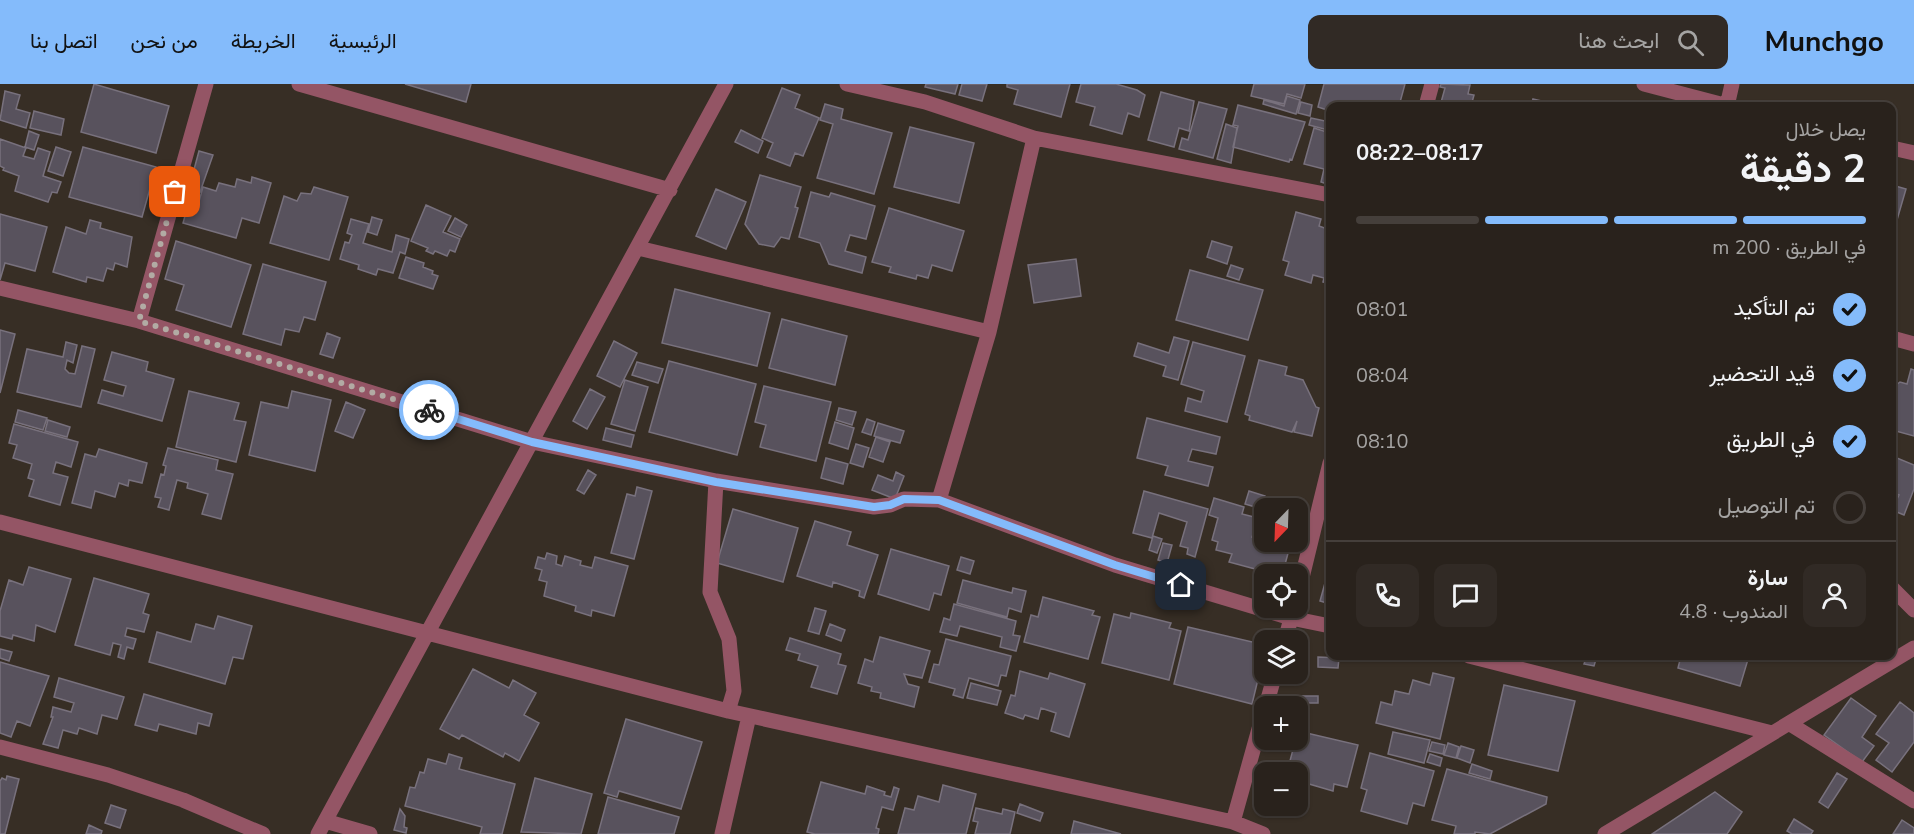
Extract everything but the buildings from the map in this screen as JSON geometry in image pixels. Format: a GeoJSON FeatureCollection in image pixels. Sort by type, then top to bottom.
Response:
{"type":"FeatureCollection","features":[{"type":"Feature","properties":{"kind":"street"},"geometry":{"type":"LineString","coordinates":[[139,321],[206,84]]}},
{"type":"Feature","properties":{"kind":"street"},"geometry":{"type":"LineString","coordinates":[[299,84],[670,190]]}},
{"type":"Feature","properties":{"kind":"street"},"geometry":{"type":"LineString","coordinates":[[370,834],[321,827],[726,84]]}},
{"type":"Feature","properties":{"kind":"street"},"geometry":{"type":"LineString","coordinates":[[847,84],[925,102],[1034,138],[1326,194]]}},
{"type":"Feature","properties":{"kind":"street"},"geometry":{"type":"LineString","coordinates":[[1427,102],[1432,84]]}},
{"type":"Feature","properties":{"kind":"street"},"geometry":{"type":"LineString","coordinates":[[1644,84],[1713,102]]}},
{"type":"Feature","properties":{"kind":"street"},"geometry":{"type":"LineString","coordinates":[[1729,102],[1732,84]]}},
{"type":"Feature","properties":{"kind":"street"},"geometry":{"type":"LineString","coordinates":[[939,500],[989,332],[1034,138]]}},
{"type":"Feature","properties":{"kind":"street"},"geometry":{"type":"LineString","coordinates":[[1896,149],[1914,153]]}},
{"type":"Feature","properties":{"kind":"street"},"geometry":{"type":"LineString","coordinates":[[638,248],[989,332]]}},
{"type":"Feature","properties":{"kind":"street"},"geometry":{"type":"LineString","coordinates":[[0,288],[139,321],[532,442],[716,482],[874,507],[890,505],[904,499],[939,500],[1115,565],[1254,602]]}},
{"type":"Feature","properties":{"kind":"street"},"geometry":{"type":"LineString","coordinates":[[1896,339],[1914,344]]}},
{"type":"Feature","properties":{"kind":"street"},"geometry":{"type":"LineString","coordinates":[[1305,564],[1326,479]]}},
{"type":"Feature","properties":{"kind":"street"},"geometry":{"type":"LineString","coordinates":[[716,482],[710,592],[729,639],[734,691],[728,711]]}},
{"type":"Feature","properties":{"kind":"street"},"geometry":{"type":"LineString","coordinates":[[0,522],[728,711],[1233,822],[1263,834]]}},
{"type":"Feature","properties":{"kind":"street"},"geometry":{"type":"LineString","coordinates":[[1896,592],[1914,610]]}},
{"type":"Feature","properties":{"kind":"street"},"geometry":{"type":"LineString","coordinates":[[1307,618],[1326,625]]}},
{"type":"Feature","properties":{"kind":"street"},"geometry":{"type":"LineString","coordinates":[[1896,659],[1914,648]]}},
{"type":"Feature","properties":{"kind":"street"},"geometry":{"type":"LineString","coordinates":[[1505,660],[1772,733]]}},
{"type":"Feature","properties":{"kind":"street"},"geometry":{"type":"LineString","coordinates":[[1605,834],[1894,660]]}},
{"type":"Feature","properties":{"kind":"street"},"geometry":{"type":"LineString","coordinates":[[722,834],[749,716]]}},
{"type":"Feature","properties":{"kind":"street"},"geometry":{"type":"LineString","coordinates":[[1790,724],[1914,801]]}},
{"type":"Feature","properties":{"kind":"street"},"geometry":{"type":"LineString","coordinates":[[0,747],[108,775],[183,800],[263,834]]}},
{"type":"Feature","properties":{"kind":"street"},"geometry":{"type":"LineString","coordinates":[[1233,822],[1254,747]]}},
{"type":"Feature","properties":{"kind":"way so far"},"geometry":{"type":"LineString","coordinates":[[175,192],[139,321],[429,410]]}},
{"type":"Feature","properties":{"kind":"route"},"geometry":{"type":"LineString","coordinates":[[429,410],[532,442],[716,482],[874,507],[921,497],[939,500],[1115,565],[1181,585]]}}]}
